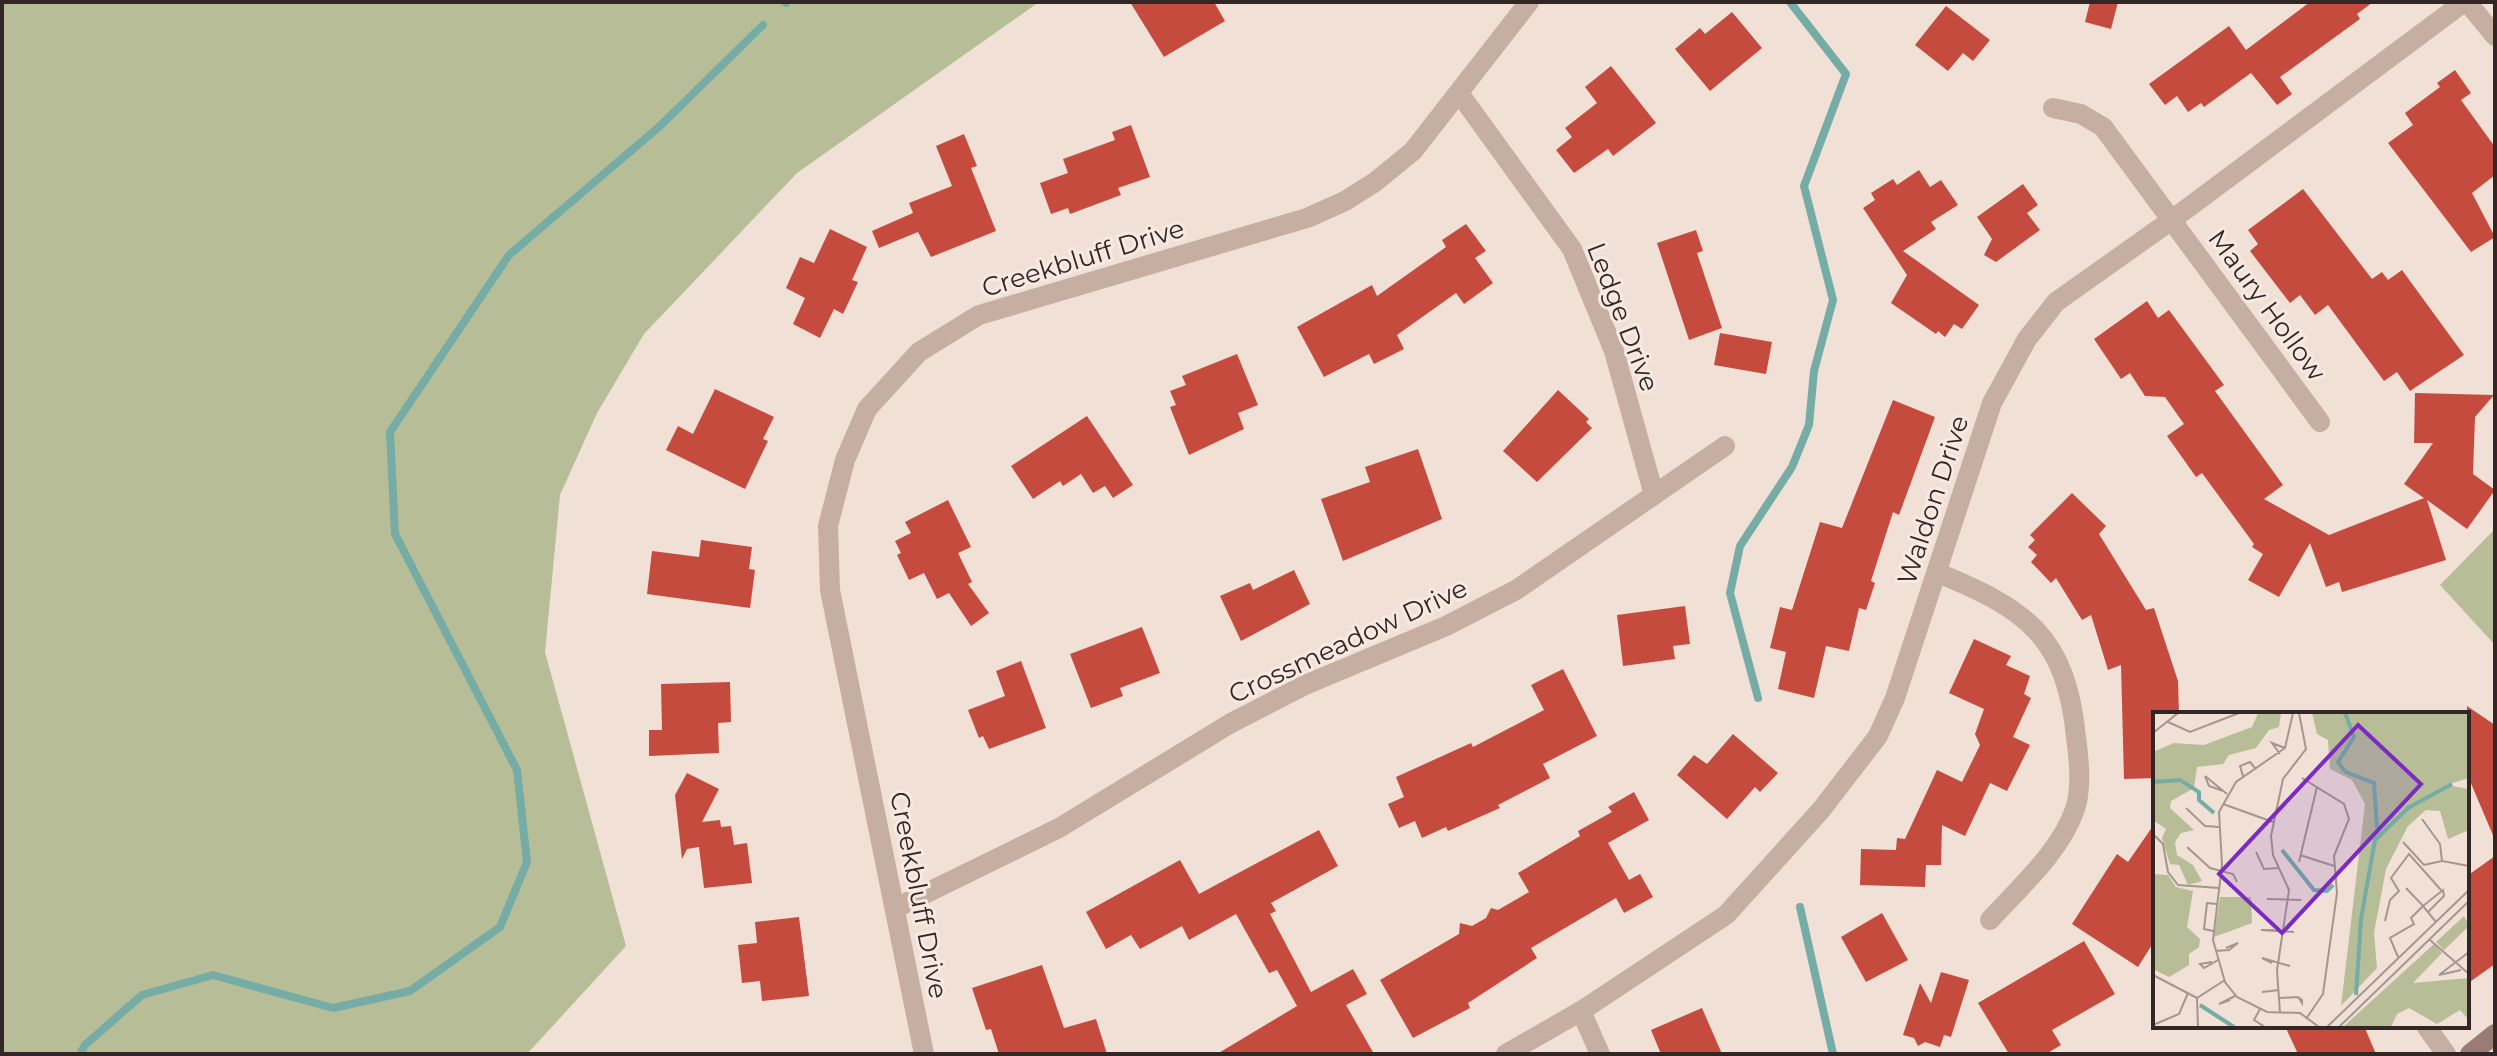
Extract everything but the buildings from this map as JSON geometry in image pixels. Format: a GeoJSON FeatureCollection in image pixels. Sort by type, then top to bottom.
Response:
{"type":"FeatureCollection","features":[{"type":"Feature","properties":{"kind":"street","name":"Creekbluff Drive"},"geometry":{"type":"LineString","coordinates":[[924,1054],[830,590],[828,526],[845,460],[867,409],[919,352],[979,315],[1307,218],[1345,201],[1413,151],[1529,2]]}},
{"type":"Feature","properties":{"kind":"street"},"geometry":{"type":"LineString","coordinates":[[2466,2],[2495,36]]}},
{"type":"Feature","properties":{"kind":"street","name":"Waldon Drive"},"geometry":{"type":"LineString","coordinates":[[1506,1054],[1581,1011],[1726,915],[1821,810],[1878,736],[1895,698],[1938,573],[1992,403],[2027,339],[2056,302],[2466,2]]}},
{"type":"Feature","properties":{"kind":"street","name":"Ledge Drive"},"geometry":{"type":"LineString","coordinates":[[1459,93],[1572,249],[1614,351],[1654,495]]}},
{"type":"Feature","properties":{"kind":"street","name":"Maury Hollow"},"geometry":{"type":"LineString","coordinates":[[2053,108],[2081,114],[2103,127],[2320,422]]}},
{"type":"Feature","properties":{"kind":"street","name":"Crossmeadow Drive"},"geometry":{"type":"LineString","coordinates":[[896,908],[1059,828],[1231,723],[1305,685],[1446,626],[1516,590],[1725,446]]}},
{"type":"Feature","properties":{"kind":"street"},"geometry":{"type":"LineString","coordinates":[[1938,573],[1996,597],[2033,625],[2059,661],[2073,702],[2079,757],[2076,808],[2033,874],[1990,920]]}},
{"type":"Feature","properties":{"kind":"street"},"geometry":{"type":"LineString","coordinates":[[1581,1011],[1600,1054]]}},
{"type":"Feature","properties":{"kind":"street"},"geometry":{"type":"LineString","coordinates":[[2427,1028],[2446,1054]]}},
{"type":"Feature","properties":{"kind":"street"},"geometry":{"type":"LineString","coordinates":[[2470,1054],[2495,1034]]}},
{"type":"Feature","properties":{"kind":"green space"},"geometry":{"type":"Polygon","coordinates":[[[2,2],[1039,2],[797,173],[644,334],[597,413],[560,495],[545,652],[626,946],[527,1054],[2,1054],[2,2]]]}},
{"type":"Feature","properties":{"kind":"green space"},"geometry":{"type":"Polygon","coordinates":[[[2495,529],[2495,645],[2440,585],[2495,529]]]}},
{"type":"Feature","properties":{"kind":"waterway"},"geometry":{"type":"LineString","coordinates":[[1758,698],[1730,593],[1740,546],[1792,467],[1809,425],[1814,371],[1833,300],[1804,186],[1846,74],[1790,2]]}},
{"type":"Feature","properties":{"kind":"waterway"},"geometry":{"type":"LineString","coordinates":[[80,1054],[85,1045],[142,995],[213,975],[333,1008],[410,991],[500,927],[527,862],[517,770],[395,534],[390,432],[509,255],[660,126],[763,25]]}},
{"type":"Feature","properties":{"kind":"waterway"},"geometry":{"type":"LineString","coordinates":[[1800,907],[1833,1054]]}}]}
